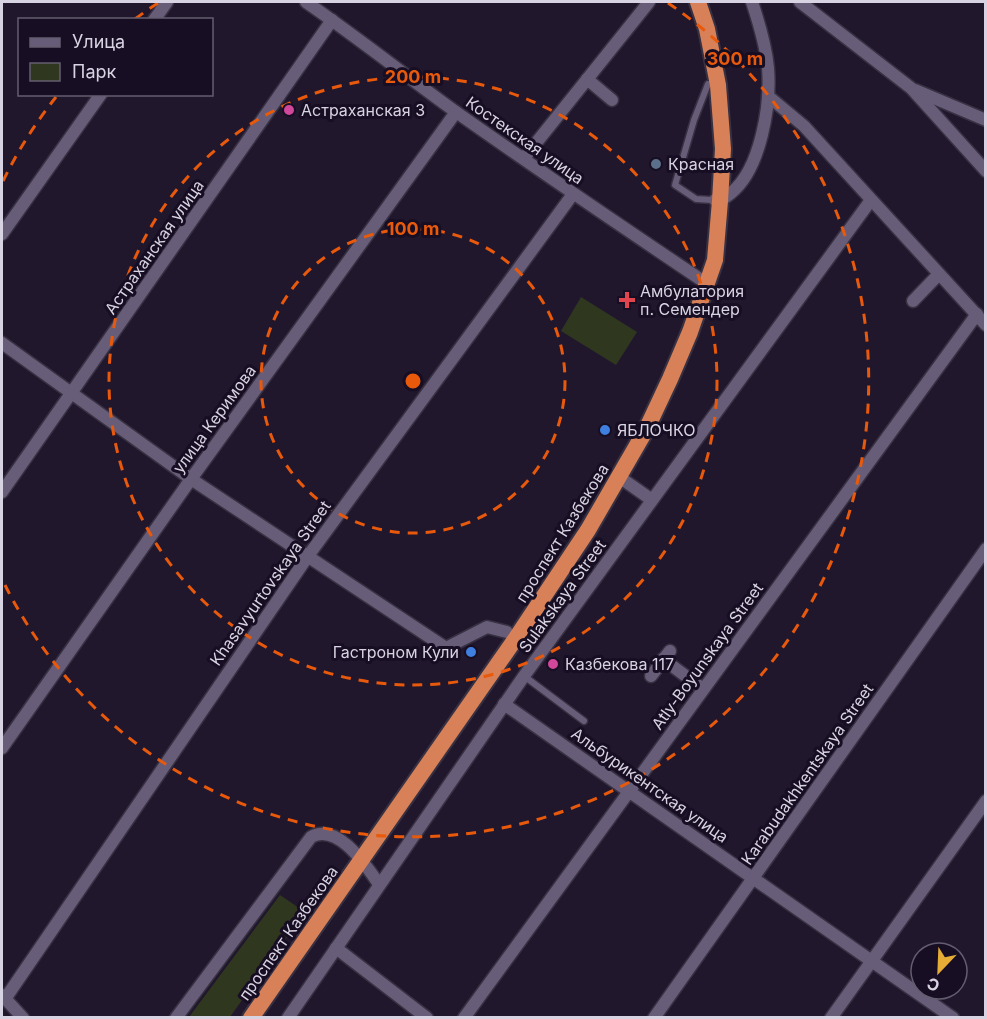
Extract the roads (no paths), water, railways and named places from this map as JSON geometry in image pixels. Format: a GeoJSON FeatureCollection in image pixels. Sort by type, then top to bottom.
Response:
{"type":"FeatureCollection","features":[{"type":"Feature","properties":{"kind":"highway","name":"проспект Казбекова"},"geometry":{"type":"LineString","coordinates":[[241,1017],[516,638],[581,540],[647,428],[690,332],[715,260],[716,200],[708,84],[697,29],[687,2]]}},
{"type":"Feature","properties":{"kind":"highway","name":"проспект Казбекова"},"geometry":{"type":"LineString","coordinates":[[250,1017],[359,856],[430,742],[578,525],[638,424],[662,376],[706,258],[723,150],[718,85],[707,29],[698,2]]}},
{"type":"Feature","properties":{"kind":"street"},"geometry":{"type":"LineString","coordinates":[[155,18],[167,2]]}},
{"type":"Feature","properties":{"kind":"street","name":"Костекская улица"},"geometry":{"type":"LineString","coordinates":[[306,2],[456,112],[700,279]]}},
{"type":"Feature","properties":{"kind":"street"},"geometry":{"type":"LineString","coordinates":[[524,158],[646,2]]}},
{"type":"Feature","properties":{"kind":"street"},"geometry":{"type":"LineString","coordinates":[[716,200],[740,184],[756,153],[768,96],[768,68],[761,31],[752,2]]}},
{"type":"Feature","properties":{"kind":"street"},"geometry":{"type":"LineString","coordinates":[[800,2],[911,88],[986,171]]}},
{"type":"Feature","properties":{"kind":"street","name":"Астраханская улица"},"geometry":{"type":"LineString","coordinates":[[2,492],[332,20]]}},
{"type":"Feature","properties":{"kind":"street"},"geometry":{"type":"LineString","coordinates":[[587,79],[612,100]]}},
{"type":"Feature","properties":{"kind":"street"},"geometry":{"type":"LineString","coordinates":[[911,88],[986,120]]}},
{"type":"Feature","properties":{"kind":"street"},"geometry":{"type":"LineString","coordinates":[[2,234],[100,96]]}},
{"type":"Feature","properties":{"kind":"street"},"geometry":{"type":"LineString","coordinates":[[768,96],[804,126],[986,325]]}},
{"type":"Feature","properties":{"kind":"street","name":"улица Керимова"},"geometry":{"type":"LineString","coordinates":[[2,748],[191,479],[456,112]]}},
{"type":"Feature","properties":{"kind":"street","name":"Khasavyurtovskaya Street"},"geometry":{"type":"LineString","coordinates":[[3,997],[308,556],[573,194]]}},
{"type":"Feature","properties":{"kind":"street","name":"Sulakskaya Street"},"geometry":{"type":"LineString","coordinates":[[288,1017],[504,704],[871,200]]}},
{"type":"Feature","properties":{"kind":"street"},"geometry":{"type":"LineString","coordinates":[[913,301],[939,274]]}},
{"type":"Feature","properties":{"kind":"street","name":"Atly-Boyunskaya Street"},"geometry":{"type":"LineString","coordinates":[[464,1017],[977,314]]}},
{"type":"Feature","properties":{"kind":"street"},"geometry":{"type":"LineString","coordinates":[[2,344],[191,479],[446,648],[487,627],[507,632]]}},
{"type":"Feature","properties":{"kind":"street"},"geometry":{"type":"LineString","coordinates":[[625,481],[652,500]]}},
{"type":"Feature","properties":{"kind":"street","name":"Karabudakhkentskaya Street"},"geometry":{"type":"LineString","coordinates":[[654,1017],[986,549]]}},
{"type":"Feature","properties":{"kind":"street"},"geometry":{"type":"LineString","coordinates":[[651,676],[667,655],[703,689]]}},
{"type":"Feature","properties":{"kind":"street","name":"Альбурикентская улица"},"geometry":{"type":"LineString","coordinates":[[504,704],[953,1017]]}},
{"type":"Feature","properties":{"kind":"street"},"geometry":{"type":"LineString","coordinates":[[831,1017],[986,801]]}},
{"type":"Feature","properties":{"kind":"street"},"geometry":{"type":"LineString","coordinates":[[176,1017],[311,837],[320,834],[332,836],[359,856],[379,884]]}},
{"type":"Feature","properties":{"kind":"street"},"geometry":{"type":"LineString","coordinates":[[336,948],[427,1017]]}},
{"type":"Feature","properties":{"kind":"street"},"geometry":{"type":"LineString","coordinates":[[3,997],[23,1017]]}},
{"type":"Feature","properties":{"kind":"lane"},"geometry":{"type":"LineString","coordinates":[[708,84],[694,120],[675,185],[696,199],[716,200]]}},
{"type":"Feature","properties":{"kind":"lane"},"geometry":{"type":"LineString","coordinates":[[524,676],[584,721]]}},
{"type":"Feature","properties":{"kind":"place","name":"Астраханская 3"},"geometry":{"type":"Point","coordinates":[289,110]}},
{"type":"Feature","properties":{"kind":"place","name":"Красная"},"geometry":{"type":"Point","coordinates":[656,164]}},
{"type":"Feature","properties":{"kind":"place","name":"Амбулатория п. Семендер"},"geometry":{"type":"Point","coordinates":[627,300]}},
{"type":"Feature","properties":{"kind":"place","name":"ЯБЛОЧКО"},"geometry":{"type":"Point","coordinates":[605,430]}},
{"type":"Feature","properties":{"kind":"place","name":"Гастроном Кули"},"geometry":{"type":"Point","coordinates":[471,652]}},
{"type":"Feature","properties":{"kind":"place","name":"Казбекова 117"},"geometry":{"type":"Point","coordinates":[553,664]}}]}
